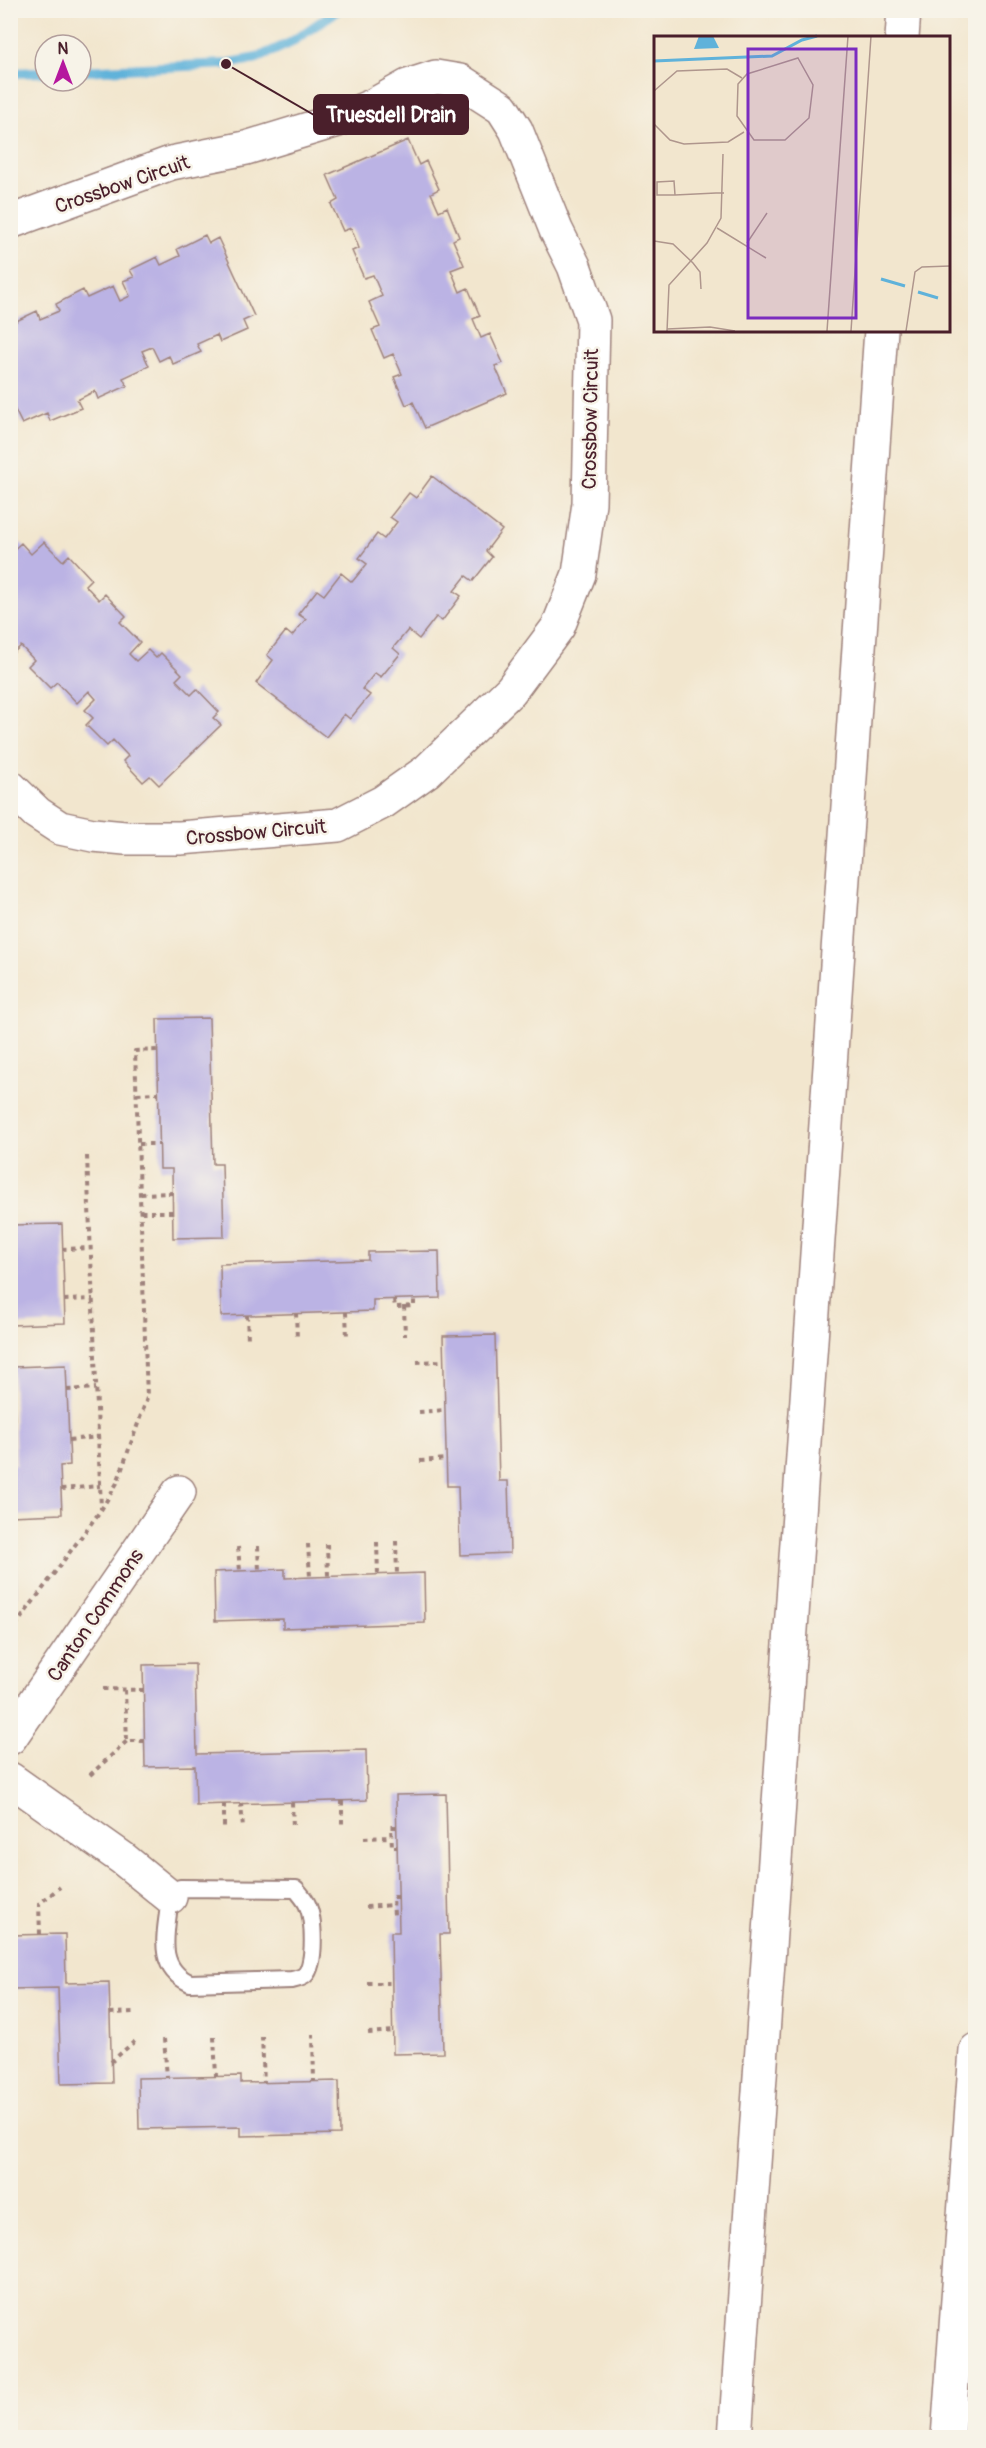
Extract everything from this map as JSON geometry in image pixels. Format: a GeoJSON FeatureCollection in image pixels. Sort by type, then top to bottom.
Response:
{"type":"FeatureCollection","features":[{"type":"Feature","properties":{"kind":"main road"},"geometry":{"type":"LineString","coordinates":[[902,36],[904,10]]}},
{"type":"Feature","properties":{"kind":"main road","name":"Crossbow Circuit"},"geometry":{"type":"LineString","coordinates":[[10,222],[171,163],[246,148],[338,120],[374,105],[408,86],[435,77],[460,81],[502,108],[516,130],[574,266],[593,320],[589,503],[579,574],[558,627],[512,690],[427,771],[383,802],[338,825],[180,838],[114,837],[60,828],[37,813],[10,787]]}},
{"type":"Feature","properties":{"kind":"main road"},"geometry":{"type":"LineString","coordinates":[[735,2438],[881,332]]}},
{"type":"Feature","properties":{"kind":"main road","name":"Canton Commons"},"geometry":{"type":"LineString","coordinates":[[10,1738],[179,1492]]}},
{"type":"Feature","properties":{"kind":"main road"},"geometry":{"type":"LineString","coordinates":[[10,1779],[122,1858],[170,1897]]}},
{"type":"Feature","properties":{"kind":"main road"},"geometry":{"type":"LineString","coordinates":[[948,2438],[975,2050]]}},
{"type":"Feature","properties":{"kind":"lane"},"geometry":{"type":"LineString","coordinates":[[180,1888],[296,1889],[303,1896],[310,1912],[312,1958],[309,1968],[304,1976],[292,1980],[190,1983],[179,1978],[169,1968],[165,1957],[170,1897],[180,1888]]}},
{"type":"Feature","properties":{"kind":"path"},"geometry":{"type":"LineString","coordinates":[[10,1633],[101,1510],[117,1483],[147,1398],[135,1051],[158,1050]]}},
{"type":"Feature","properties":{"kind":"path"},"geometry":{"type":"LineString","coordinates":[[137,1094],[158,1093]]}},
{"type":"Feature","properties":{"kind":"path"},"geometry":{"type":"LineString","coordinates":[[139,1143],[160,1143]]}},
{"type":"Feature","properties":{"kind":"path"},"geometry":{"type":"LineString","coordinates":[[87,1156],[101,1510]]}},
{"type":"Feature","properties":{"kind":"path"},"geometry":{"type":"LineString","coordinates":[[141,1194],[172,1193]]}},
{"type":"Feature","properties":{"kind":"path"},"geometry":{"type":"LineString","coordinates":[[141,1212],[173,1212]]}},
{"type":"Feature","properties":{"kind":"path"},"geometry":{"type":"LineString","coordinates":[[62,1249],[91,1248]]}},
{"type":"Feature","properties":{"kind":"path"},"geometry":{"type":"LineString","coordinates":[[64,1300],[93,1299]]}},
{"type":"Feature","properties":{"kind":"path"},"geometry":{"type":"LineString","coordinates":[[394,1300],[395,1307],[414,1306],[414,1299]]}},
{"type":"Feature","properties":{"kind":"path"},"geometry":{"type":"LineString","coordinates":[[404,1306],[405,1336]]}},
{"type":"Feature","properties":{"kind":"path"},"geometry":{"type":"LineString","coordinates":[[346,1312],[347,1338]]}},
{"type":"Feature","properties":{"kind":"path"},"geometry":{"type":"LineString","coordinates":[[296,1313],[297,1339]]}},
{"type":"Feature","properties":{"kind":"path"},"geometry":{"type":"LineString","coordinates":[[247,1315],[248,1340]]}},
{"type":"Feature","properties":{"kind":"path"},"geometry":{"type":"LineString","coordinates":[[417,1362],[444,1361]]}},
{"type":"Feature","properties":{"kind":"path"},"geometry":{"type":"LineString","coordinates":[[67,1390],[96,1388]]}},
{"type":"Feature","properties":{"kind":"path"},"geometry":{"type":"LineString","coordinates":[[419,1412],[445,1410]]}},
{"type":"Feature","properties":{"kind":"path"},"geometry":{"type":"LineString","coordinates":[[69,1440],[98,1437]]}},
{"type":"Feature","properties":{"kind":"path"},"geometry":{"type":"LineString","coordinates":[[420,1461],[447,1459]]}},
{"type":"Feature","properties":{"kind":"path"},"geometry":{"type":"LineString","coordinates":[[61,1489],[100,1486]]}},
{"type":"Feature","properties":{"kind":"path"},"geometry":{"type":"LineString","coordinates":[[396,1541],[397,1574]]}},
{"type":"Feature","properties":{"kind":"path"},"geometry":{"type":"LineString","coordinates":[[377,1542],[378,1575]]}},
{"type":"Feature","properties":{"kind":"path"},"geometry":{"type":"LineString","coordinates":[[309,1544],[310,1577]]}},
{"type":"Feature","properties":{"kind":"path"},"geometry":{"type":"LineString","coordinates":[[327,1544],[328,1576]]}},
{"type":"Feature","properties":{"kind":"path"},"geometry":{"type":"LineString","coordinates":[[258,1546],[259,1571]]}},
{"type":"Feature","properties":{"kind":"path"},"geometry":{"type":"LineString","coordinates":[[238,1547],[240,1571]]}},
{"type":"Feature","properties":{"kind":"path"},"geometry":{"type":"LineString","coordinates":[[103,1689],[143,1690]]}},
{"type":"Feature","properties":{"kind":"path"},"geometry":{"type":"LineString","coordinates":[[125,1690],[127,1741]]}},
{"type":"Feature","properties":{"kind":"path"},"geometry":{"type":"LineString","coordinates":[[90,1775],[127,1741],[145,1741]]}},
{"type":"Feature","properties":{"kind":"path"},"geometry":{"type":"LineString","coordinates":[[342,1801],[342,1826]]}},
{"type":"Feature","properties":{"kind":"path"},"geometry":{"type":"LineString","coordinates":[[292,1802],[293,1827]]}},
{"type":"Feature","properties":{"kind":"path"},"geometry":{"type":"LineString","coordinates":[[241,1803],[243,1829]]}},
{"type":"Feature","properties":{"kind":"path"},"geometry":{"type":"LineString","coordinates":[[224,1804],[224,1830]]}},
{"type":"Feature","properties":{"kind":"path"},"geometry":{"type":"LineString","coordinates":[[396,1827],[391,1827],[391,1838],[392,1847],[397,1847]]}},
{"type":"Feature","properties":{"kind":"path"},"geometry":{"type":"LineString","coordinates":[[364,1838],[391,1838]]}},
{"type":"Feature","properties":{"kind":"path"},"geometry":{"type":"LineString","coordinates":[[40,1934],[39,1905],[60,1887]]}},
{"type":"Feature","properties":{"kind":"path"},"geometry":{"type":"LineString","coordinates":[[398,1897],[393,1897],[393,1905],[394,1915],[399,1914]]}},
{"type":"Feature","properties":{"kind":"path"},"geometry":{"type":"LineString","coordinates":[[366,1907],[393,1905]]}},
{"type":"Feature","properties":{"kind":"path"},"geometry":{"type":"LineString","coordinates":[[367,1983],[392,1983]]}},
{"type":"Feature","properties":{"kind":"path"},"geometry":{"type":"LineString","coordinates":[[110,2013],[135,2012]]}},
{"type":"Feature","properties":{"kind":"path"},"geometry":{"type":"LineString","coordinates":[[368,2032],[393,2031]]}},
{"type":"Feature","properties":{"kind":"path"},"geometry":{"type":"LineString","coordinates":[[313,2034],[314,2082]]}},
{"type":"Feature","properties":{"kind":"path"},"geometry":{"type":"LineString","coordinates":[[262,2036],[264,2083]]}},
{"type":"Feature","properties":{"kind":"path"},"geometry":{"type":"LineString","coordinates":[[214,2037],[216,2076]]}},
{"type":"Feature","properties":{"kind":"path"},"geometry":{"type":"LineString","coordinates":[[164,2039],[167,2077]]}},
{"type":"Feature","properties":{"kind":"path"},"geometry":{"type":"LineString","coordinates":[[111,2062],[136,2040]]}},
{"type":"Feature","properties":{"kind":"building"},"geometry":{"type":"Polygon","coordinates":[[[408,140],[419,165],[426,161],[439,189],[431,193],[439,211],[447,207],[459,237],[453,240],[464,265],[451,270],[460,292],[468,288],[480,316],[473,319],[481,338],[490,334],[503,363],[495,366],[507,393],[425,428],[413,402],[406,405],[394,377],[402,374],[393,354],[384,358],[372,330],[380,327],[369,302],[382,296],[373,275],[364,278],[352,251],[359,248],[351,228],[343,231],[331,204],[338,200],[327,175],[408,140]]]}},
{"type":"Feature","properties":{"kind":"building"},"geometry":{"type":"Polygon","coordinates":[[[205,235],[209,243],[218,238],[254,316],[243,321],[247,330],[220,342],[217,335],[197,344],[201,352],[173,364],[169,356],[159,361],[152,347],[142,351],[149,366],[123,378],[127,386],[98,399],[95,391],[77,400],[81,408],[50,421],[47,413],[22,424],[14,408],[10,410],[10,324],[37,311],[40,319],[59,311],[56,304],[83,290],[87,298],[113,286],[120,301],[130,296],[123,281],[134,277],[130,270],[157,257],[161,265],[180,256],[177,249],[205,235]]]}},
{"type":"Feature","properties":{"kind":"building"},"geometry":{"type":"Polygon","coordinates":[[[432,476],[502,530],[486,551],[492,557],[473,581],[466,576],[454,591],[461,596],[442,621],[436,617],[419,639],[408,630],[393,648],[400,654],[381,677],[375,673],[362,689],[370,695],[350,719],[344,714],[326,737],[256,683],[273,660],[267,655],[286,631],[292,636],[306,619],[298,614],[317,590],[324,595],[341,573],[352,582],[367,564],[359,558],[377,534],[384,539],[397,522],[390,517],[409,493],[416,498],[432,476]]]}},
{"type":"Feature","properties":{"kind":"building"},"geometry":{"type":"Polygon","coordinates":[[[44,542],[63,561],[69,555],[91,579],[85,585],[99,600],[105,594],[126,616],[120,622],[140,642],[129,654],[136,661],[148,650],[156,658],[161,653],[182,674],[176,680],[191,695],[197,689],[219,712],[213,718],[221,725],[159,785],[150,776],[143,782],[123,761],[128,756],[113,740],[107,746],[86,725],[93,718],[85,710],[96,699],[89,691],[77,703],[57,682],[50,688],[28,666],[34,660],[21,646],[14,652],[10,648],[10,553],[21,543],[31,554],[44,542]]]}},
{"type":"Feature","properties":{"kind":"building"},"geometry":{"type":"Polygon","coordinates":[[[209,1018],[213,1164],[222,1164],[224,1237],[173,1238],[172,1169],[160,1169],[157,1019],[209,1018]]]}},
{"type":"Feature","properties":{"kind":"building"},"geometry":{"type":"Polygon","coordinates":[[[62,1224],[65,1323],[11,1325],[10,1225],[62,1224]]]}},
{"type":"Feature","properties":{"kind":"building"},"geometry":{"type":"Polygon","coordinates":[[[439,1251],[440,1298],[373,1300],[373,1311],[221,1316],[220,1264],[368,1260],[368,1252],[439,1251]]]}},
{"type":"Feature","properties":{"kind":"building"},"geometry":{"type":"Polygon","coordinates":[[[495,1335],[499,1481],[508,1481],[510,1553],[460,1555],[458,1486],[447,1486],[443,1336],[495,1335]]]}},
{"type":"Feature","properties":{"kind":"building"},"geometry":{"type":"Polygon","coordinates":[[[66,1365],[70,1465],[60,1466],[62,1514],[10,1516],[10,1465],[16,1465],[13,1367],[66,1365]]]}},
{"type":"Feature","properties":{"kind":"building"},"geometry":{"type":"Polygon","coordinates":[[[10,1544],[16,1544],[17,1596],[10,1597],[10,1544]]]}},
{"type":"Feature","properties":{"kind":"building"},"geometry":{"type":"Polygon","coordinates":[[[285,1569],[285,1578],[424,1573],[425,1623],[283,1628],[283,1619],[215,1621],[214,1572],[285,1569]]]}},
{"type":"Feature","properties":{"kind":"building"},"geometry":{"type":"Polygon","coordinates":[[[195,1664],[197,1754],[366,1750],[367,1800],[196,1805],[195,1766],[145,1767],[143,1665],[195,1664]]]}},
{"type":"Feature","properties":{"kind":"building"},"geometry":{"type":"Polygon","coordinates":[[[446,1794],[449,1934],[440,1934],[443,2053],[393,2054],[391,1932],[399,1932],[396,1795],[446,1794]]]}},
{"type":"Feature","properties":{"kind":"building"},"geometry":{"type":"Polygon","coordinates":[[[65,1934],[66,1983],[109,1982],[112,2083],[61,2084],[58,1988],[10,1989],[10,1935],[65,1934]]]}},
{"type":"Feature","properties":{"kind":"building"},"geometry":{"type":"Polygon","coordinates":[[[241,2076],[241,2083],[339,2081],[340,2134],[241,2136],[241,2127],[139,2129],[138,2078],[241,2076]]]}},
{"type":"Feature","properties":{"kind":"waterway"},"geometry":{"type":"LineString","coordinates":[[93,70],[226,64],[257,58],[290,43],[338,10]]}},
{"type":"Feature","properties":{"kind":"waterway"},"geometry":{"type":"LineString","coordinates":[[10,73],[33,72]]}},
{"type":"Feature","properties":{"kind":"place","name":"Truesdell Drain"},"geometry":{"type":"Point","coordinates":[226,64]}}]}
